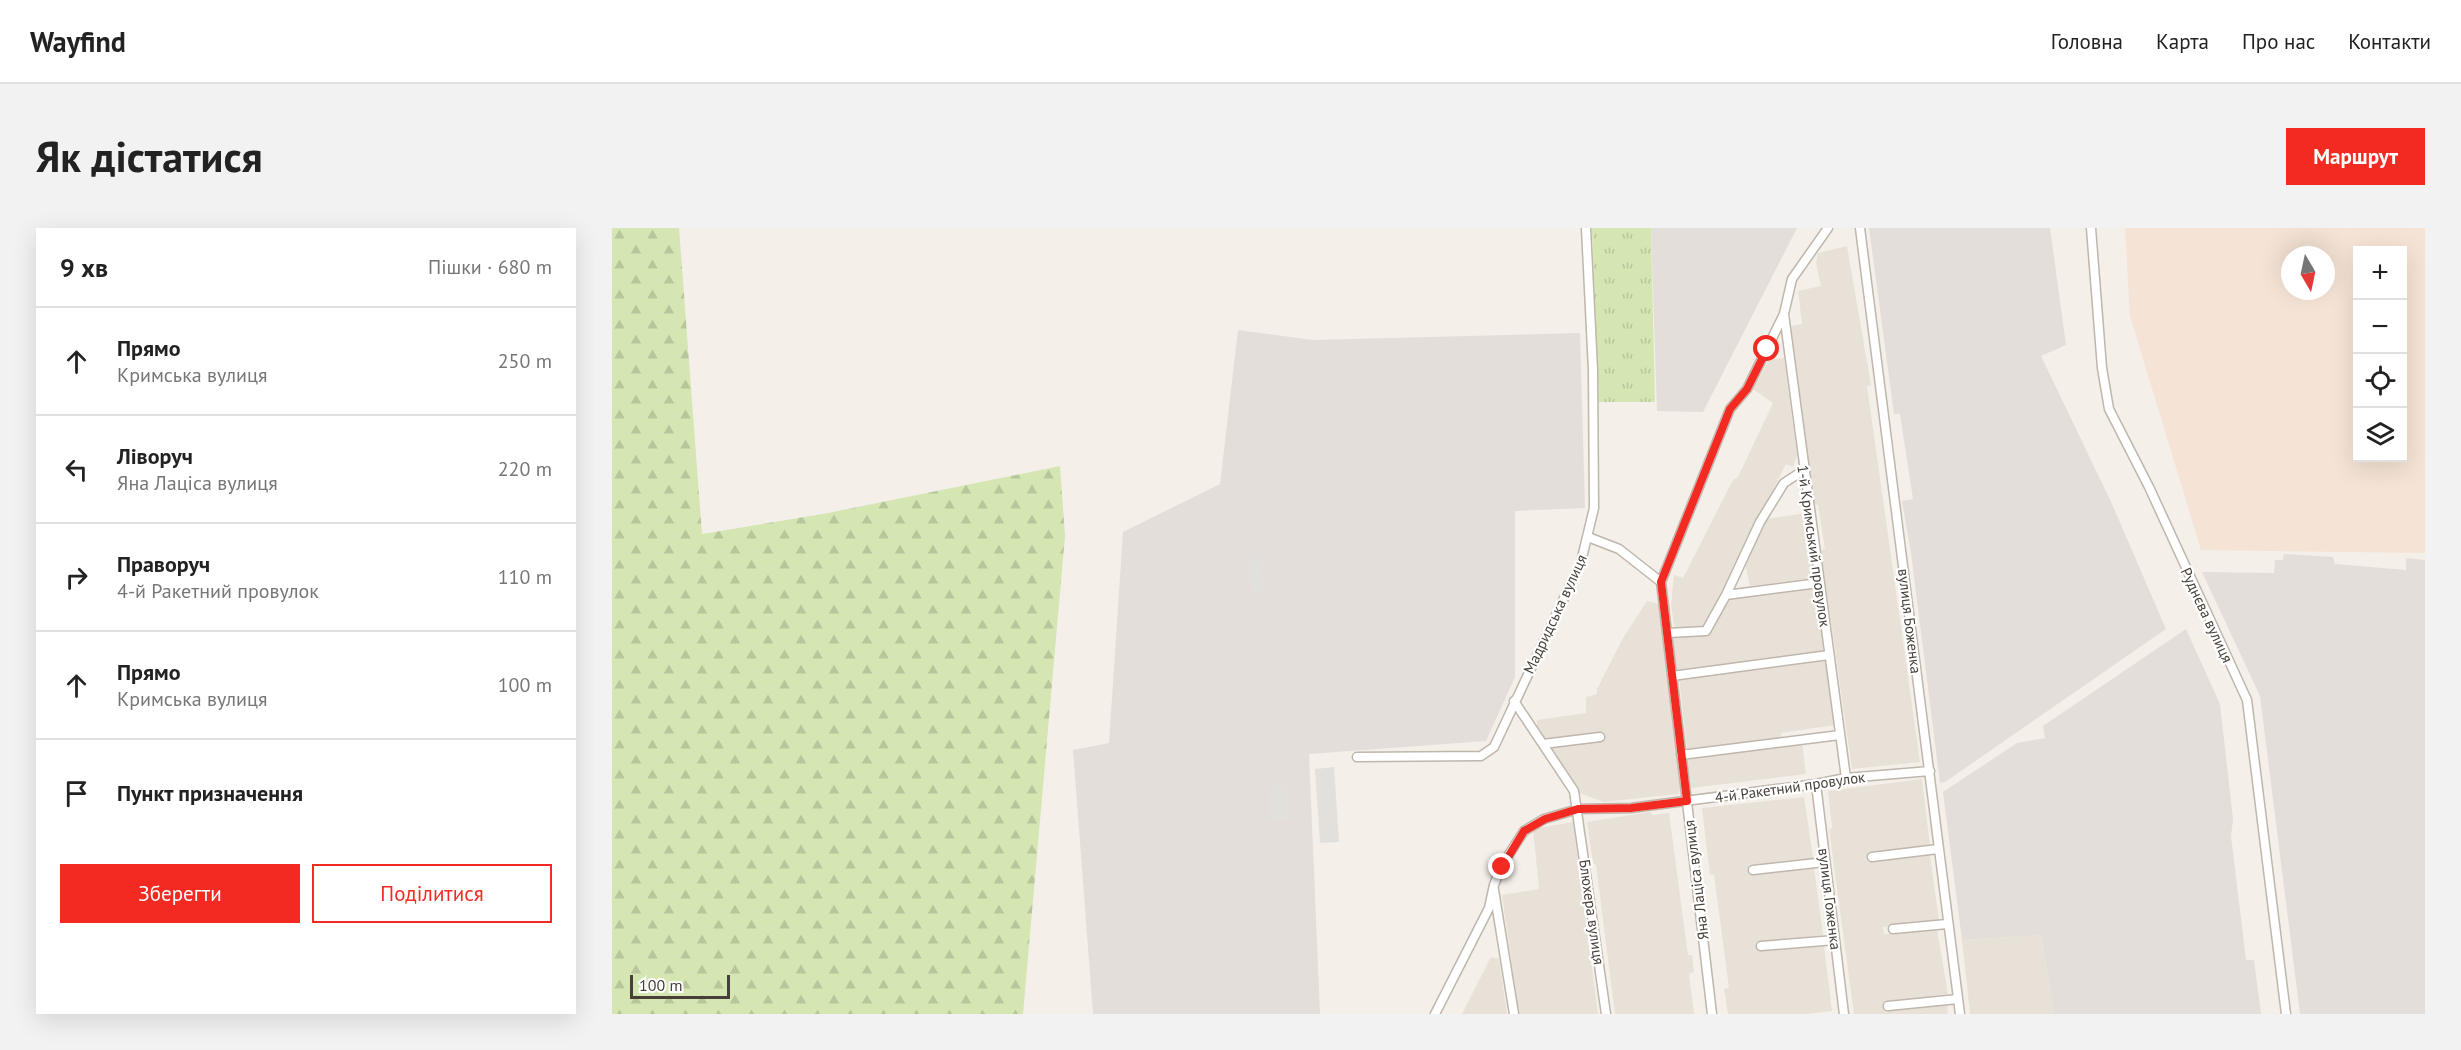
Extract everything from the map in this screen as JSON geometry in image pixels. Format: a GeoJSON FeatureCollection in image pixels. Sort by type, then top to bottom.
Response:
{"type":"FeatureCollection","features":[{"type":"Feature","properties":{"kind":"street","name":"Мадридська вулиця"},"geometry":{"type":"LineString","coordinates":[[1357,757],[1481,756],[1494,747],[1581,562],[1594,508],[1593,381],[1586,228]]}},
{"type":"Feature","properties":{"kind":"street"},"geometry":{"type":"LineString","coordinates":[[1588,537],[1619,549],[1661,582],[1730,409],[1747,389],[1785,314],[1792,279],[1828,228]]}},
{"type":"Feature","properties":{"kind":"street","name":"вулиця Боженка"},"geometry":{"type":"LineString","coordinates":[[1860,228],[1960,1014]]}},
{"type":"Feature","properties":{"kind":"street","name":"Руднєва вулиця"},"geometry":{"type":"LineString","coordinates":[[2091,228],[2102,368],[2109,410],[2149,487],[2247,700],[2286,1014]]}},
{"type":"Feature","properties":{"kind":"street","name":"1-й Кримський провулок"},"geometry":{"type":"LineString","coordinates":[[1785,314],[1846,778]]}},
{"type":"Feature","properties":{"kind":"street"},"geometry":{"type":"LineString","coordinates":[[1668,633],[1706,631],[1726,595],[1760,522],[1784,483],[1804,471]]}},
{"type":"Feature","properties":{"kind":"street","name":"Яна Лаціса вулиця"},"geometry":{"type":"LineString","coordinates":[[1661,582],[1712,1014]]}},
{"type":"Feature","properties":{"kind":"street"},"geometry":{"type":"LineString","coordinates":[[1726,595],[1819,583]]}},
{"type":"Feature","properties":{"kind":"street"},"geometry":{"type":"LineString","coordinates":[[1672,676],[1829,655]]}},
{"type":"Feature","properties":{"kind":"street","name":"Блюхера вулиця"},"geometry":{"type":"LineString","coordinates":[[1514,701],[1574,791],[1606,1014]]}},
{"type":"Feature","properties":{"kind":"street"},"geometry":{"type":"LineString","coordinates":[[1681,755],[1840,735]]}},
{"type":"Feature","properties":{"kind":"street"},"geometry":{"type":"LineString","coordinates":[[1543,744],[1600,737]]}},
{"type":"Feature","properties":{"kind":"street","name":"4-й Ракетний провулок"},"geometry":{"type":"LineString","coordinates":[[1435,1014],[1489,908],[1494,885],[1502,867],[1524,831],[1545,819],[1578,809],[1631,808],[1846,778],[1930,771]]}},
{"type":"Feature","properties":{"kind":"street","name":"вулиця Гоженка"},"geometry":{"type":"LineString","coordinates":[[1816,784],[1844,1014]]}},
{"type":"Feature","properties":{"kind":"street"},"geometry":{"type":"LineString","coordinates":[[1872,857],[1938,849]]}},
{"type":"Feature","properties":{"kind":"street"},"geometry":{"type":"LineString","coordinates":[[1753,870],[1825,862]]}},
{"type":"Feature","properties":{"kind":"street"},"geometry":{"type":"LineString","coordinates":[[1494,885],[1514,1014]]}},
{"type":"Feature","properties":{"kind":"street"},"geometry":{"type":"LineString","coordinates":[[1893,929],[1947,924]]}},
{"type":"Feature","properties":{"kind":"street"},"geometry":{"type":"LineString","coordinates":[[1761,946],[1835,940]]}},
{"type":"Feature","properties":{"kind":"street"},"geometry":{"type":"LineString","coordinates":[[1888,1006],[1958,999]]}},
{"type":"Feature","properties":{"kind":"shaded area"},"geometry":{"type":"Polygon","coordinates":[[[1651,228],[1797,228],[1703,412],[1657,411],[1651,228]]]}},
{"type":"Feature","properties":{"kind":"shaded area"},"geometry":{"type":"Polygon","coordinates":[[[1869,228],[2050,228],[2066,345],[2041,356],[2112,504],[2166,629],[1945,782],[1940,783],[1911,553],[1902,501],[1913,499],[1900,414],[1894,414],[1869,228]]]}},
{"type":"Feature","properties":{"kind":"shaded area"},"geometry":{"type":"Polygon","coordinates":[[[2125,228],[2425,228],[2425,553],[2201,550],[2130,316],[2125,228]]]}},
{"type":"Feature","properties":{"kind":"shaded area"},"geometry":{"type":"Polygon","coordinates":[[[1847,246],[1871,385],[1867,386],[1920,762],[1852,769],[1821,550],[1825,549],[1818,505],[1814,504],[1791,326],[1802,324],[1798,291],[1821,286],[1816,264],[1818,253],[1847,246]]]}},
{"type":"Feature","properties":{"kind":"shaded area"},"geometry":{"type":"Polygon","coordinates":[[[1238,330],[1313,340],[1580,333],[1585,508],[1515,511],[1515,677],[1486,741],[1309,754],[1320,1014],[1093,1014],[1073,750],[1109,743],[1123,532],[1220,484],[1238,330]]]}},
{"type":"Feature","properties":{"kind":"shaded area"},"geometry":{"type":"Polygon","coordinates":[[[1784,358],[1797,455],[1793,467],[1786,464],[1705,627],[1675,630],[1671,605],[1674,575],[1683,578],[1733,480],[1738,477],[1773,403],[1753,389],[1769,360],[1784,358]]]}},
{"type":"Feature","properties":{"kind":"shaded area"},"geometry":{"type":"Polygon","coordinates":[[[1806,513],[1814,578],[1750,586],[1745,563],[1767,519],[1806,513]]]}},
{"type":"Feature","properties":{"kind":"shaded area"},"geometry":{"type":"Polygon","coordinates":[[[2284,554],[2333,557],[2335,564],[2406,570],[2406,558],[2425,560],[2425,1014],[2300,1014],[2260,696],[2202,572],[2274,573],[2275,560],[2283,560],[2284,554]]]}},
{"type":"Feature","properties":{"kind":"shaded area"},"geometry":{"type":"Polygon","coordinates":[[[1261,557],[1262,593],[1251,593],[1250,558],[1261,557]]]}},
{"type":"Feature","properties":{"kind":"shaded area"},"geometry":{"type":"Polygon","coordinates":[[[1817,589],[1824,652],[1676,670],[1672,638],[1706,635],[1729,599],[1817,589]]]}},
{"type":"Feature","properties":{"kind":"shaded area"},"geometry":{"type":"Polygon","coordinates":[[[1647,601],[1659,604],[1680,790],[1678,794],[1604,802],[1579,793],[1537,726],[1537,720],[1586,713],[1586,697],[1597,694],[1597,689],[1623,638],[1647,601]]]}},
{"type":"Feature","properties":{"kind":"shaded area"},"geometry":{"type":"Polygon","coordinates":[[[2186,629],[2220,704],[2233,819],[2231,836],[2246,960],[2254,960],[2261,1014],[2054,1014],[2041,935],[1962,940],[1943,792],[2017,743],[2045,738],[2043,726],[2186,629]]]}},
{"type":"Feature","properties":{"kind":"shaded area"},"geometry":{"type":"Polygon","coordinates":[[[1826,661],[1835,725],[1781,733],[1781,738],[1687,749],[1679,679],[1826,661]]]}},
{"type":"Feature","properties":{"kind":"shaded area"},"geometry":{"type":"Polygon","coordinates":[[[1802,744],[1806,774],[1691,788],[1687,762],[1691,756],[1802,744]]]}},
{"type":"Feature","properties":{"kind":"shaded area"},"geometry":{"type":"Polygon","coordinates":[[[1334,767],[1339,842],[1320,843],[1315,769],[1334,767]]]}},
{"type":"Feature","properties":{"kind":"shaded area"},"geometry":{"type":"Polygon","coordinates":[[[1922,779],[1930,846],[1868,854],[1869,860],[1930,855],[1939,921],[1883,927],[1884,934],[1937,929],[1948,994],[1885,1002],[1886,1009],[1947,1004],[1948,1014],[1854,1014],[1829,829],[1832,828],[1828,791],[1922,779]]]}},
{"type":"Feature","properties":{"kind":"shaded area"},"geometry":{"type":"Polygon","coordinates":[[[1286,786],[1288,820],[1270,821],[1268,787],[1286,786]]]}},
{"type":"Feature","properties":{"kind":"shaded area"},"geometry":{"type":"Polygon","coordinates":[[[1804,797],[1813,858],[1749,865],[1749,872],[1814,867],[1823,935],[1759,943],[1759,950],[1824,946],[1832,1011],[1805,1014],[1728,1014],[1724,989],[1729,988],[1714,875],[1710,875],[1702,808],[1804,797]]]}},
{"type":"Feature","properties":{"kind":"shaded area"},"geometry":{"type":"Polygon","coordinates":[[[1650,812],[1653,815],[1669,813],[1688,955],[1692,955],[1694,972],[1689,974],[1694,1014],[1615,1014],[1596,865],[1593,863],[1587,822],[1650,812]]]}},
{"type":"Feature","properties":{"kind":"shaded area"},"geometry":{"type":"Polygon","coordinates":[[[1573,822],[1598,1014],[1519,1014],[1502,895],[1539,889],[1533,829],[1573,822]]]}},
{"type":"Feature","properties":{"kind":"shaded area"},"geometry":{"type":"Polygon","coordinates":[[[2041,935],[2054,1014],[1970,1014],[1962,940],[2041,935]]]}},
{"type":"Feature","properties":{"kind":"shaded area"},"geometry":{"type":"Polygon","coordinates":[[[1491,957],[1499,959],[1507,1014],[1462,1014],[1491,957]]]}},
{"type":"Feature","properties":{"kind":"green space"},"geometry":{"type":"Polygon","coordinates":[[[612,228],[679,228],[702,534],[828,513],[1060,466],[1065,536],[1023,1014],[612,1014],[612,228]]]}},
{"type":"Feature","properties":{"kind":"green space"},"geometry":{"type":"Polygon","coordinates":[[[1592,228],[1651,228],[1655,402],[1599,402],[1592,228]]]}},
{"type":"Feature","properties":{"kind":"route"},"geometry":{"type":"LineString","coordinates":[[1502,867],[1524,831],[1545,819],[1578,809],[1631,808],[1687,801],[1661,582],[1730,409],[1747,389],[1767,349]]}}]}
